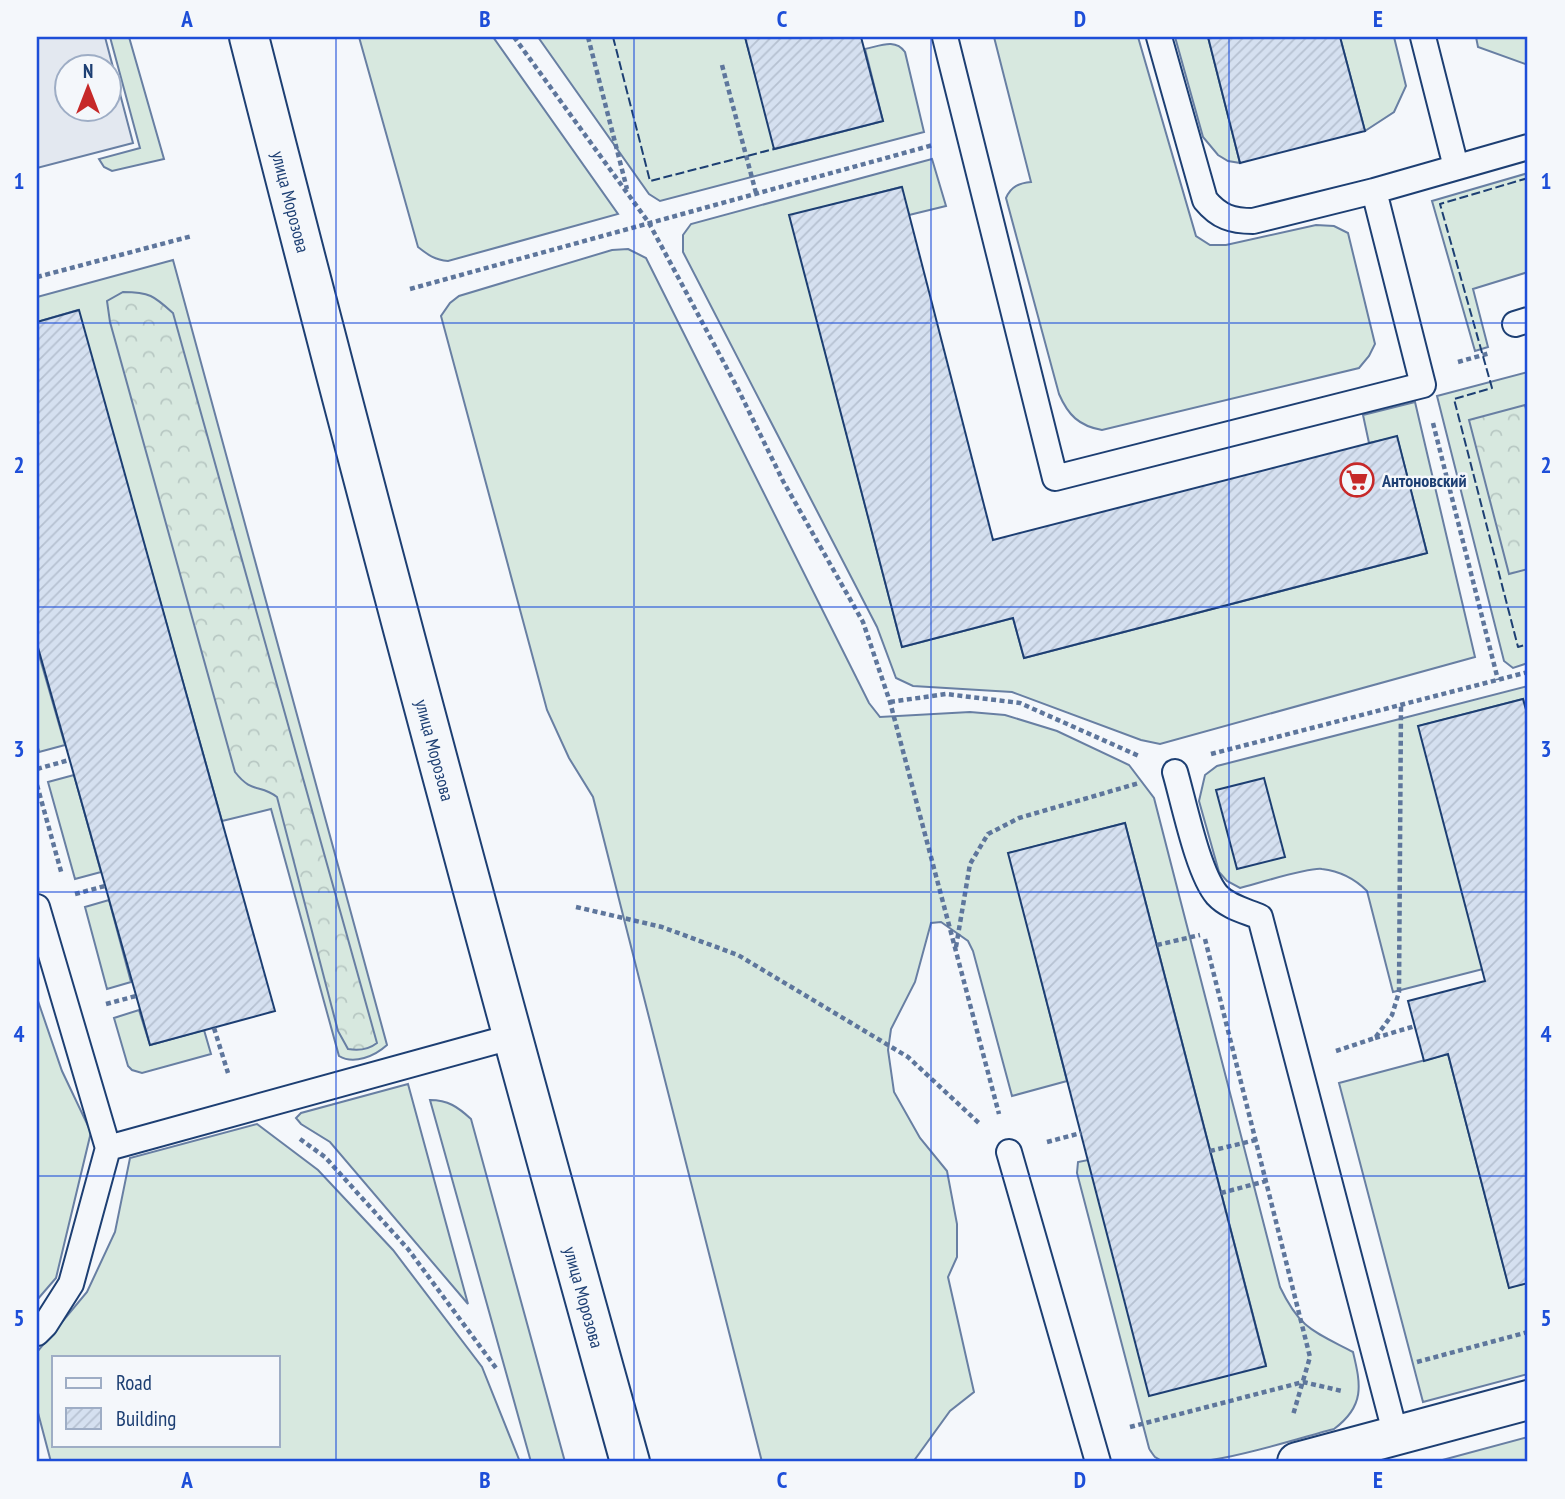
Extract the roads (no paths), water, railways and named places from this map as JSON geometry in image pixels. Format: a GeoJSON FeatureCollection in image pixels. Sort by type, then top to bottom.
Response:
{"type":"FeatureCollection","features":[{"type":"Feature","properties":{"kind":"main road","name":"улица Морозова"},"geometry":{"type":"LineString","coordinates":[[249,37],[511,1037],[630,1462]]}},
{"type":"Feature","properties":{"kind":"main road"},"geometry":{"type":"LineString","coordinates":[[1297,1462],[1528,1400]]}},
{"type":"Feature","properties":{"kind":"lane"},"geometry":{"type":"LineString","coordinates":[[945,37],[1055,478],[1423,385],[1374,191]]}},
{"type":"Feature","properties":{"kind":"lane"},"geometry":{"type":"LineString","coordinates":[[1159,37],[1205,200],[1213,210],[1232,221],[1253,221],[1374,191],[1528,147]]}},
{"type":"Feature","properties":{"kind":"lane"},"geometry":{"type":"LineString","coordinates":[[1423,37],[1456,167]]}},
{"type":"Feature","properties":{"kind":"lane"},"geometry":{"type":"LineString","coordinates":[[1175,772],[1205,877],[1218,897],[1237,909],[1260,917],[1396,1436]]}},
{"type":"Feature","properties":{"kind":"lane"},"geometry":{"type":"LineString","coordinates":[[37,907],[108,1148],[71,1284],[37,1333]]}},
{"type":"Feature","properties":{"kind":"lane"},"geometry":{"type":"LineString","coordinates":[[108,1148],[511,1037]]}},
{"type":"Feature","properties":{"kind":"lane"},"geometry":{"type":"LineString","coordinates":[[1009,1152],[1098,1462]]}},
{"type":"Feature","properties":{"kind":"place","name":"Антоновский"},"geometry":{"type":"Point","coordinates":[1357,480]}}]}
